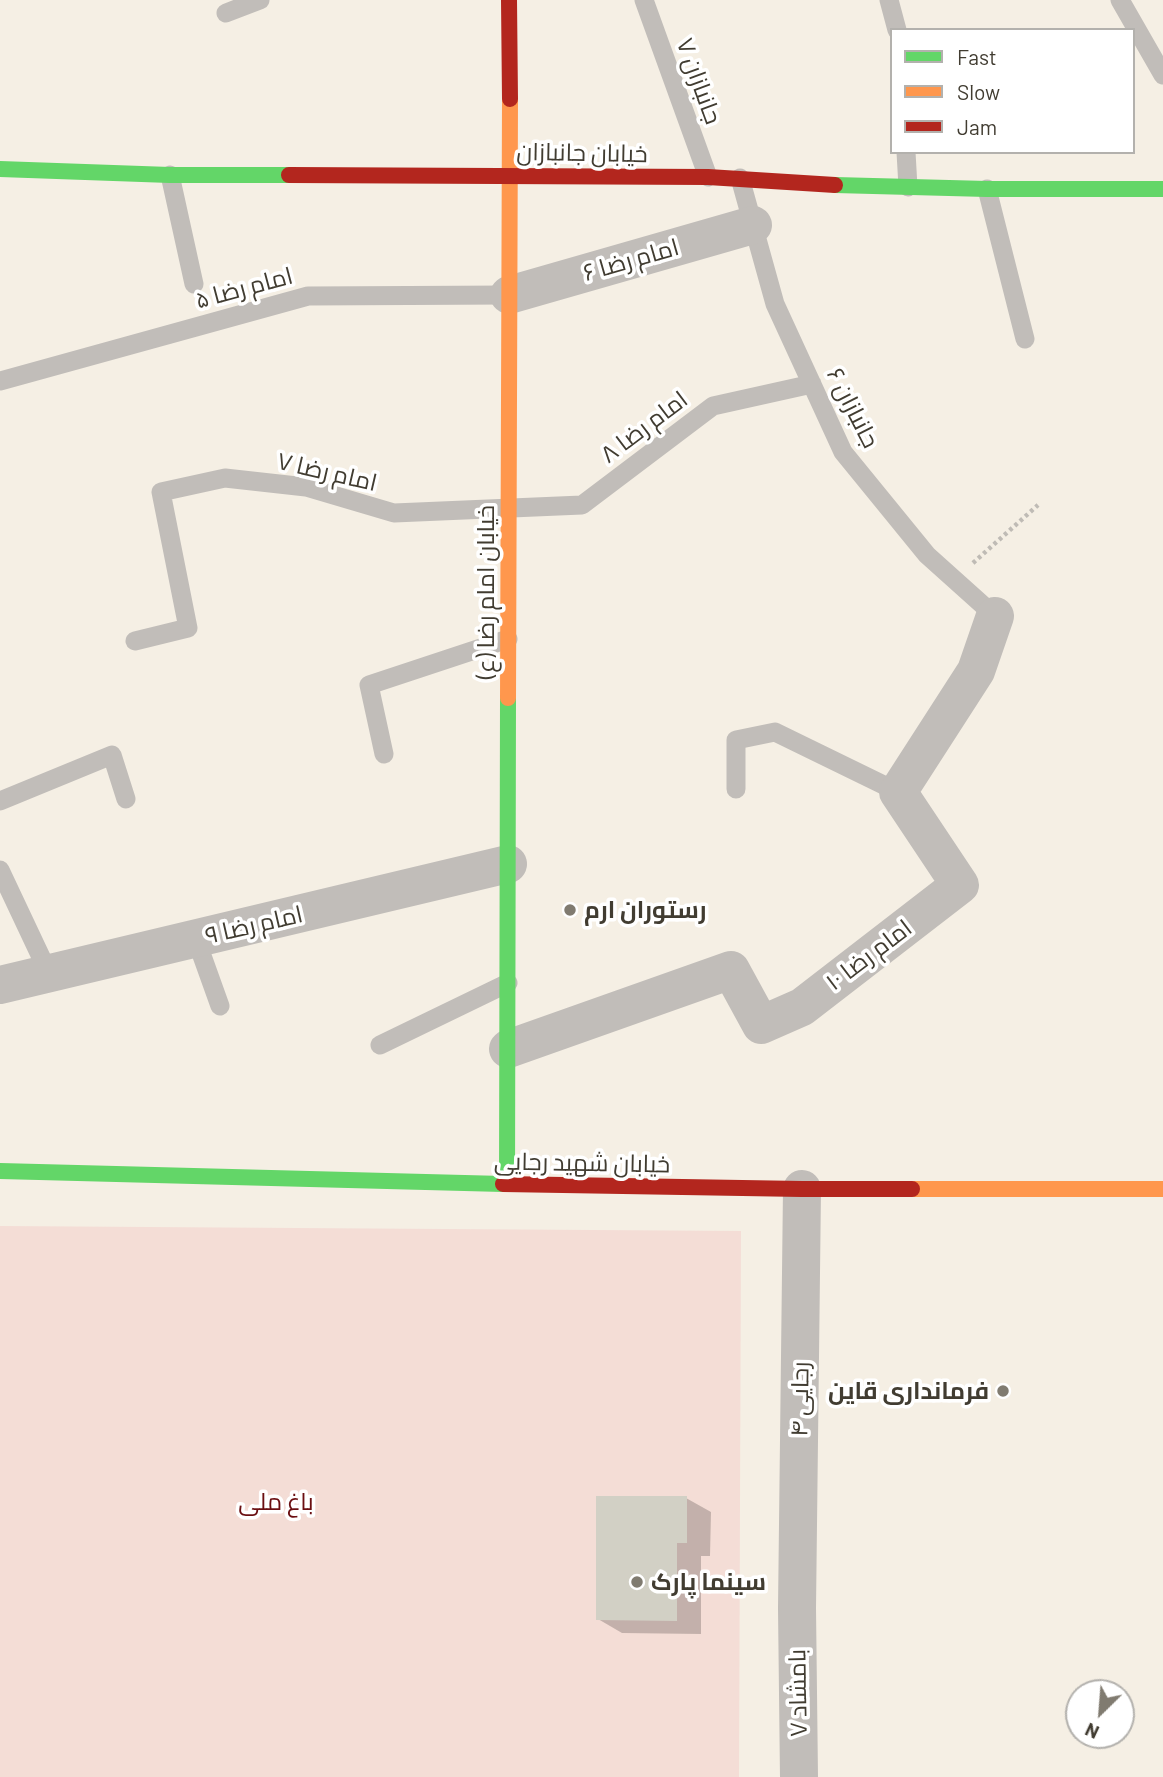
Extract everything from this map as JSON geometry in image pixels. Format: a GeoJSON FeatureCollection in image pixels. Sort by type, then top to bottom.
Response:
{"type":"FeatureCollection","features":[{"type":"Feature","properties":{"kind":"street","name":"خیابان امام رضا (ع)"},"geometry":{"type":"LineString","coordinates":[[508,1184],[509,0]]}},
{"type":"Feature","properties":{"kind":"street","name":"خیابان جانبازان"},"geometry":{"type":"LineString","coordinates":[[0,169],[170,175],[708,177],[829,185],[987,189],[1163,189]]}},
{"type":"Feature","properties":{"kind":"street","name":"امام رضا ۶"},"geometry":{"type":"LineString","coordinates":[[509,295],[753,225]]}},
{"type":"Feature","properties":{"kind":"street"},"geometry":{"type":"LineString","coordinates":[[898,792],[976,671],[995,616]]}},
{"type":"Feature","properties":{"kind":"street","name":"امام رضا ۱۰"},"geometry":{"type":"LineString","coordinates":[[508,1049],[731,970],[761,1025],[802,1007],[960,886],[898,792]]}},
{"type":"Feature","properties":{"kind":"street","name":"امام رضا ۹"},"geometry":{"type":"LineString","coordinates":[[0,985],[509,864]]}},
{"type":"Feature","properties":{"kind":"street","name":"خیابان شهید رجایی"},"geometry":{"type":"LineString","coordinates":[[0,1171],[802,1189],[1163,1189]]}},
{"type":"Feature","properties":{"kind":"street","name":"رجایی ۴"},"geometry":{"type":"LineString","coordinates":[[797,1608],[802,1189]]}},
{"type":"Feature","properties":{"kind":"street","name":"بامشاد ۷"},"geometry":{"type":"LineString","coordinates":[[797,1608],[799,1777]]}},
{"type":"Feature","properties":{"kind":"lane"},"geometry":{"type":"LineString","coordinates":[[226,13],[260,0]]}},
{"type":"Feature","properties":{"kind":"lane","name":"جانبازان ۷"},"geometry":{"type":"LineString","coordinates":[[644,0],[708,177]]}},
{"type":"Feature","properties":{"kind":"lane"},"geometry":{"type":"LineString","coordinates":[[889,0],[896,28]]}},
{"type":"Feature","properties":{"kind":"lane"},"geometry":{"type":"LineString","coordinates":[[1128,3],[1163,75]]}},
{"type":"Feature","properties":{"kind":"lane"},"geometry":{"type":"LineString","coordinates":[[906,154],[908,187]]}},
{"type":"Feature","properties":{"kind":"lane"},"geometry":{"type":"LineString","coordinates":[[170,175],[194,284]]}},
{"type":"Feature","properties":{"kind":"lane","name":"جانبازان ۶"},"geometry":{"type":"LineString","coordinates":[[740,178],[775,304],[843,452],[927,555],[995,616]]}},
{"type":"Feature","properties":{"kind":"lane"},"geometry":{"type":"LineString","coordinates":[[987,189],[1025,339]]}},
{"type":"Feature","properties":{"kind":"lane","name":"امام رضا ۵"},"geometry":{"type":"LineString","coordinates":[[0,381],[308,296],[509,295]]}},
{"type":"Feature","properties":{"kind":"lane","name":"امام رضا ۸"},"geometry":{"type":"LineString","coordinates":[[509,508],[582,505],[713,406],[811,384]]}},
{"type":"Feature","properties":{"kind":"lane","name":"امام رضا ۷"},"geometry":{"type":"LineString","coordinates":[[135,640],[188,628],[161,492],[225,478],[306,487],[394,513],[509,508]]}},
{"type":"Feature","properties":{"kind":"lane"},"geometry":{"type":"LineString","coordinates":[[384,754],[369,685],[508,639]]}},
{"type":"Feature","properties":{"kind":"lane"},"geometry":{"type":"LineString","coordinates":[[736,789],[736,740],[775,732],[898,792]]}},
{"type":"Feature","properties":{"kind":"lane"},"geometry":{"type":"LineString","coordinates":[[0,801],[112,754],[125,799]]}},
{"type":"Feature","properties":{"kind":"lane"},"geometry":{"type":"LineString","coordinates":[[0,870],[48,974]]}},
{"type":"Feature","properties":{"kind":"lane"},"geometry":{"type":"LineString","coordinates":[[196,939],[220,1006]]}},
{"type":"Feature","properties":{"kind":"lane"},"geometry":{"type":"LineString","coordinates":[[380,1045],[508,983]]}},
{"type":"Feature","properties":{"kind":"path"},"geometry":{"type":"LineString","coordinates":[[954,580],[1038,505]]}},
{"type":"Feature","properties":{"kind":"green space","name":"باغ ملی"},"geometry":{"type":"Polygon","coordinates":[[[0,1226],[741,1231],[739,1777],[0,1777],[0,1226]]]}},
{"type":"Feature","properties":{"kind":"building","name":"سینما پارک"},"geometry":{"type":"Polygon","coordinates":[[[596,1496],[687,1496],[687,1543],[677,1543],[677,1621],[596,1620],[596,1496]]]}},
{"type":"Feature","properties":{"kind":"traffic: fast"},"geometry":{"type":"LineString","coordinates":[[0,169],[170,175],[289,175]]}},
{"type":"Feature","properties":{"kind":"traffic: fast"},"geometry":{"type":"LineString","coordinates":[[835,185],[987,189],[1163,189]]}},
{"type":"Feature","properties":{"kind":"traffic: fast"},"geometry":{"type":"LineString","coordinates":[[507,1184],[508,698]]}},
{"type":"Feature","properties":{"kind":"traffic: fast"},"geometry":{"type":"LineString","coordinates":[[0,1171],[503,1184]]}},
{"type":"Feature","properties":{"kind":"traffic: slow"},"geometry":{"type":"LineString","coordinates":[[508,698],[510,99]]}},
{"type":"Feature","properties":{"kind":"traffic: slow"},"geometry":{"type":"LineString","coordinates":[[912,1189],[1163,1189]]}},
{"type":"Feature","properties":{"kind":"traffic: jam"},"geometry":{"type":"LineString","coordinates":[[509,0],[510,99]]}},
{"type":"Feature","properties":{"kind":"traffic: jam"},"geometry":{"type":"LineString","coordinates":[[289,175],[708,177],[835,185]]}},
{"type":"Feature","properties":{"kind":"traffic: jam"},"geometry":{"type":"LineString","coordinates":[[503,1184],[912,1189]]}},
{"type":"Feature","properties":{"kind":"place","name":"رستوران ارم"},"geometry":{"type":"Point","coordinates":[570,910]}},
{"type":"Feature","properties":{"kind":"place","name":"فرمانداری قاین"},"geometry":{"type":"Point","coordinates":[1003,1391]}},
{"type":"Feature","properties":{"kind":"place","name":"سینما پارک"},"geometry":{"type":"Point","coordinates":[637,1582]}}]}
